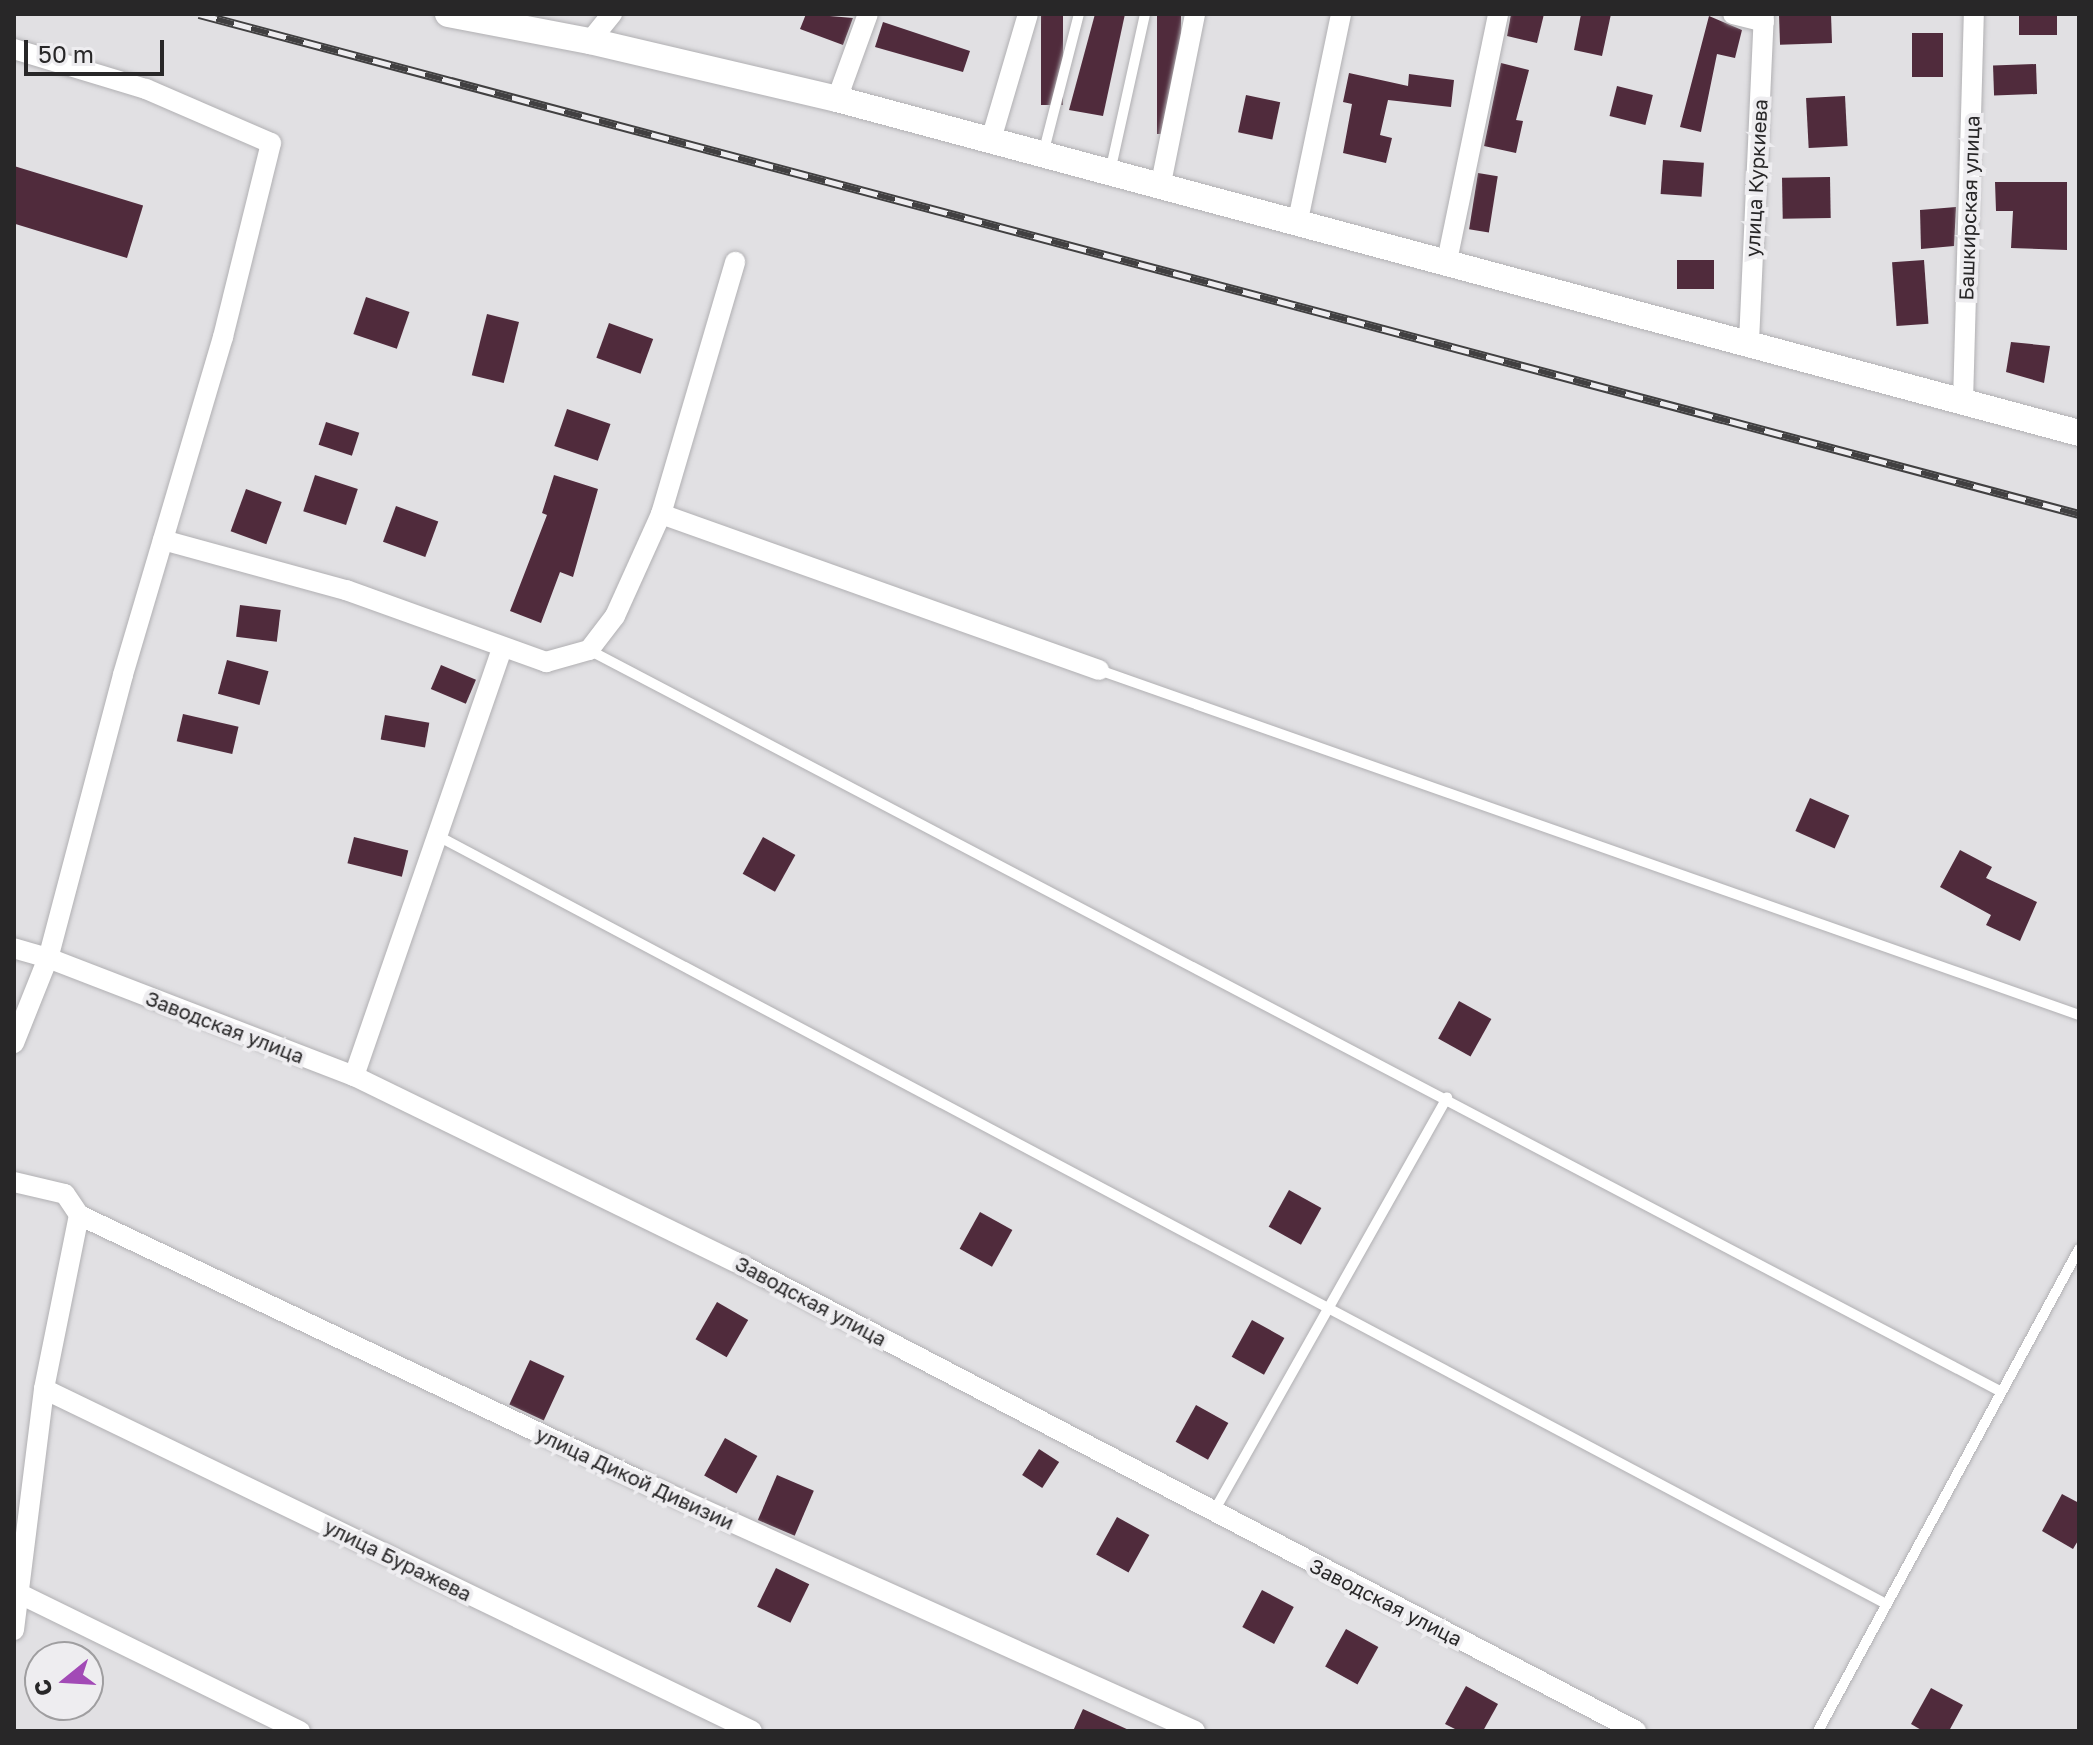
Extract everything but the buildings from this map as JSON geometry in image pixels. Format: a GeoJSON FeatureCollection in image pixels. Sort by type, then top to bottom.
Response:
{"type":"FeatureCollection","features":[{"type":"Feature","properties":{"kind":"street"},"geometry":{"type":"LineString","coordinates":[[448,14],[590,41],[837,99],[990,143],[1297,225],[1447,261],[2079,433]]}},
{"type":"Feature","properties":{"kind":"street"},"geometry":{"type":"LineString","coordinates":[[590,41],[612,14]]}},
{"type":"Feature","properties":{"kind":"street"},"geometry":{"type":"LineString","coordinates":[[837,99],[868,14]]}},
{"type":"Feature","properties":{"kind":"street"},"geometry":{"type":"LineString","coordinates":[[990,143],[1028,14]]}},
{"type":"Feature","properties":{"kind":"street"},"geometry":{"type":"LineString","coordinates":[[1160,188],[1195,14]]}},
{"type":"Feature","properties":{"kind":"street"},"geometry":{"type":"LineString","coordinates":[[1297,225],[1341,14]]}},
{"type":"Feature","properties":{"kind":"street"},"geometry":{"type":"LineString","coordinates":[[1447,261],[1498,14]]}},
{"type":"Feature","properties":{"kind":"street"},"geometry":{"type":"LineString","coordinates":[[1733,14],[1764,18]]}},
{"type":"Feature","properties":{"kind":"street","name":"Башкирская улица"},"geometry":{"type":"LineString","coordinates":[[1963,402],[1974,14]]}},
{"type":"Feature","properties":{"kind":"street","name":"улица Куркиева"},"geometry":{"type":"LineString","coordinates":[[1749,342],[1764,18]]}},
{"type":"Feature","properties":{"kind":"street"},"geometry":{"type":"LineString","coordinates":[[14,49],[146,89],[271,143],[223,337],[163,540],[48,958],[14,1043]]}},
{"type":"Feature","properties":{"kind":"street"},"geometry":{"type":"LineString","coordinates":[[163,540],[346,590],[546,662],[589,650],[615,616],[661,514],[735,262]]}},
{"type":"Feature","properties":{"kind":"street"},"geometry":{"type":"LineString","coordinates":[[661,514],[1099,670]]}},
{"type":"Feature","properties":{"kind":"street"},"geometry":{"type":"LineString","coordinates":[[354,1076],[502,648]]}},
{"type":"Feature","properties":{"kind":"street","name":"Заводская улица"},"geometry":{"type":"LineString","coordinates":[[14,948],[48,958],[354,1076],[736,1262],[1636,1731]]}},
{"type":"Feature","properties":{"kind":"street","name":"улица Дикой Дивизии"},"geometry":{"type":"LineString","coordinates":[[14,1182],[65,1194],[79,1215],[647,1484],[1195,1731]]}},
{"type":"Feature","properties":{"kind":"street"},"geometry":{"type":"LineString","coordinates":[[14,1630],[44,1389],[79,1215]]}},
{"type":"Feature","properties":{"kind":"street","name":"улица Буражева"},"geometry":{"type":"LineString","coordinates":[[44,1389],[752,1731]]}},
{"type":"Feature","properties":{"kind":"street"},"geometry":{"type":"LineString","coordinates":[[18,1593],[300,1731]]}},
{"type":"Feature","properties":{"kind":"lane"},"geometry":{"type":"LineString","coordinates":[[1042,156],[1079,14]]}},
{"type":"Feature","properties":{"kind":"lane"},"geometry":{"type":"LineString","coordinates":[[1110,175],[1145,14]]}},
{"type":"Feature","properties":{"kind":"lane"},"geometry":{"type":"LineString","coordinates":[[589,650],[1447,1097],[2000,1391]]}},
{"type":"Feature","properties":{"kind":"lane"},"geometry":{"type":"LineString","coordinates":[[1099,670],[2079,1015]]}},
{"type":"Feature","properties":{"kind":"lane"},"geometry":{"type":"LineString","coordinates":[[438,836],[1886,1604]]}},
{"type":"Feature","properties":{"kind":"lane"},"geometry":{"type":"LineString","coordinates":[[1213,1513],[1447,1097]]}},
{"type":"Feature","properties":{"kind":"lane"},"geometry":{"type":"LineString","coordinates":[[1818,1731],[2079,1249]]}},
{"type":"Feature","properties":{"kind":"railway"},"geometry":{"type":"LineString","coordinates":[[199,14],[2079,514]]}}]}
